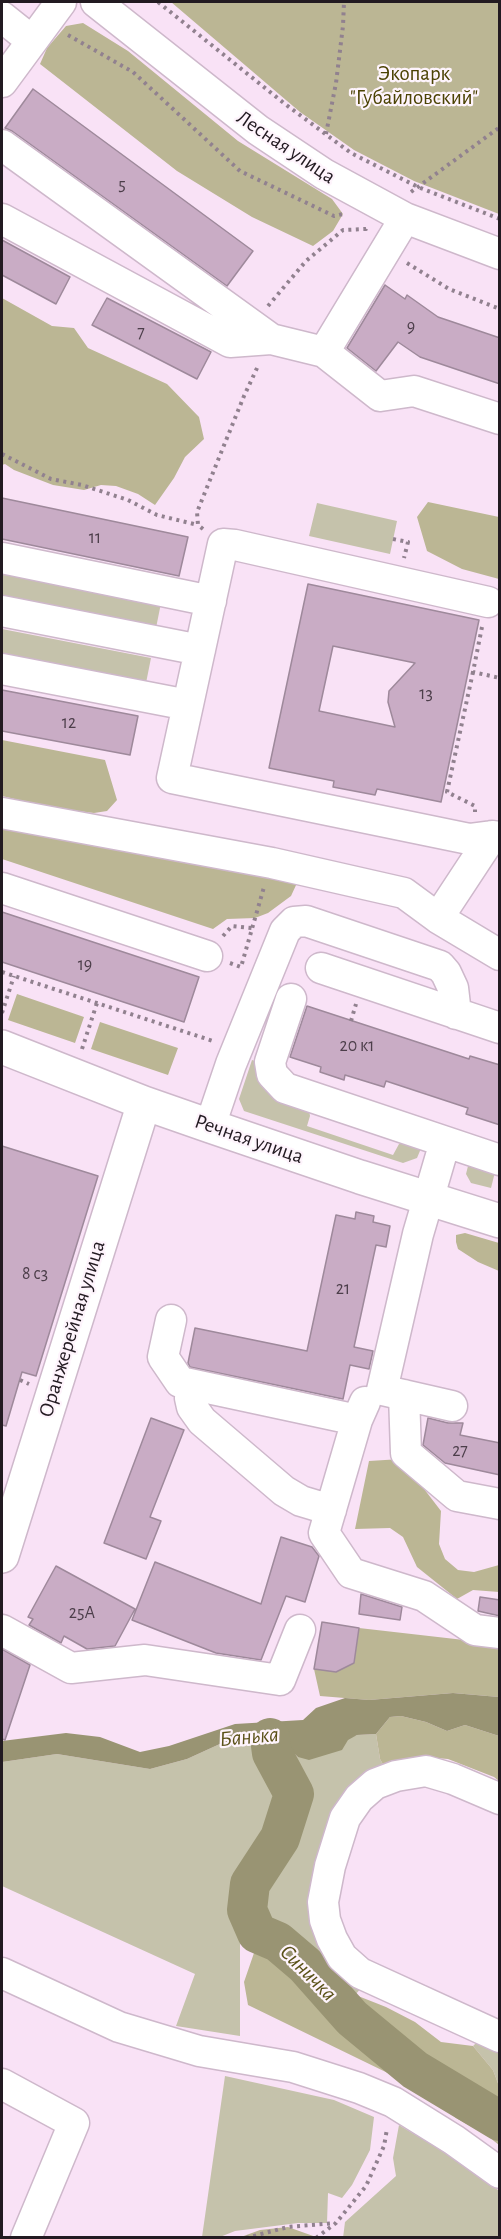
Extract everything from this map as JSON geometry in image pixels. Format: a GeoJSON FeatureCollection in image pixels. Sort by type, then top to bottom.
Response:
{"type":"FeatureCollection","features":[{"type":"Feature","properties":{"kind":"main road","name":"Речная улица"},"geometry":{"type":"LineString","coordinates":[[2,1047],[144,1103],[500,1221]]}},
{"type":"Feature","properties":{"kind":"main road","name":"Оранжерейная улица"},"geometry":{"type":"LineString","coordinates":[[2,1556],[144,1103]]}},
{"type":"Feature","properties":{"kind":"street","name":"Лесная улица"},"geometry":{"type":"LineString","coordinates":[[96,2],[258,130],[324,174],[405,218],[500,254]]}},
{"type":"Feature","properties":{"kind":"street"},"geometry":{"type":"LineString","coordinates":[[2,82],[56,8]]}},
{"type":"Feature","properties":{"kind":"street"},"geometry":{"type":"LineString","coordinates":[[2,17],[32,41]]}},
{"type":"Feature","properties":{"kind":"street"},"geometry":{"type":"LineString","coordinates":[[2,145],[271,339]]}},
{"type":"Feature","properties":{"kind":"street"},"geometry":{"type":"LineString","coordinates":[[324,352],[375,239],[405,218]]}},
{"type":"Feature","properties":{"kind":"street"},"geometry":{"type":"LineString","coordinates":[[2,219],[231,342],[271,339],[324,352],[380,396],[414,391],[500,419]]}},
{"type":"Feature","properties":{"kind":"street"},"geometry":{"type":"LineString","coordinates":[[488,602],[223,544],[172,778],[469,839],[496,837]]}},
{"type":"Feature","properties":{"kind":"street"},"geometry":{"type":"LineString","coordinates":[[2,558],[210,601]]}},
{"type":"Feature","properties":{"kind":"street"},"geometry":{"type":"LineString","coordinates":[[2,611],[200,650]]}},
{"type":"Feature","properties":{"kind":"street"},"geometry":{"type":"LineString","coordinates":[[2,669],[188,705]]}},
{"type":"Feature","properties":{"kind":"street"},"geometry":{"type":"LineString","coordinates":[[2,813],[272,862],[404,892],[438,918],[500,954]]}},
{"type":"Feature","properties":{"kind":"street"},"geometry":{"type":"LineString","coordinates":[[438,918],[496,837]]}},
{"type":"Feature","properties":{"kind":"street"},"geometry":{"type":"LineString","coordinates":[[2,888],[207,956]]}},
{"type":"Feature","properties":{"kind":"street"},"geometry":{"type":"LineString","coordinates":[[210,1126],[231,1064],[285,931],[294,922],[306,921],[440,966],[453,988],[456,1014]]}},
{"type":"Feature","properties":{"kind":"street"},"geometry":{"type":"LineString","coordinates":[[321,968],[500,1028]]}},
{"type":"Feature","properties":{"kind":"street"},"geometry":{"type":"LineString","coordinates":[[291,999],[270,1062],[272,1074],[285,1088],[500,1160]]}},
{"type":"Feature","properties":{"kind":"street"},"geometry":{"type":"LineString","coordinates":[[445,1142],[418,1234],[393,1393],[406,1453],[458,1496],[500,1504]]}},
{"type":"Feature","properties":{"kind":"street"},"geometry":{"type":"LineString","coordinates":[[171,1320],[163,1357],[180,1383],[357,1420]]}},
{"type":"Feature","properties":{"kind":"street"},"geometry":{"type":"LineString","coordinates":[[193,1385],[190,1398],[192,1407],[202,1421],[284,1491],[301,1501],[331,1510]]}},
{"type":"Feature","properties":{"kind":"street"},"geometry":{"type":"LineString","coordinates":[[452,1406],[393,1393],[365,1400],[324,1533],[351,1573],[424,1596],[475,1630],[500,1633]]}},
{"type":"Feature","properties":{"kind":"street"},"geometry":{"type":"LineString","coordinates":[[2,1630],[71,1668],[145,1660],[280,1680],[300,1630]]}},
{"type":"Feature","properties":{"kind":"street"},"geometry":{"type":"LineString","coordinates":[[500,1799],[453,1779],[426,1771],[396,1776],[375,1784],[359,1798],[345,1818],[330,1866],[323,1902],[332,1939],[342,1957],[360,1973],[500,2037]]}},
{"type":"Feature","properties":{"kind":"street"},"geometry":{"type":"LineString","coordinates":[[2,1973],[119,2027],[199,2051],[293,2067],[359,2088],[393,2102],[454,2140],[500,2173]]}},
{"type":"Feature","properties":{"kind":"street"},"geometry":{"type":"LineString","coordinates":[[2,2084],[74,2123],[26,2238]]}},
{"type":"Feature","properties":{"kind":"path"},"geometry":{"type":"LineString","coordinates":[[158,2],[351,153],[418,187],[500,219]]}},
{"type":"Feature","properties":{"kind":"path"},"geometry":{"type":"LineString","coordinates":[[326,135],[336,83],[344,2]]}},
{"type":"Feature","properties":{"kind":"path"},"geometry":{"type":"LineString","coordinates":[[56,8],[66,34],[133,72],[240,171],[334,216],[345,213]]}},
{"type":"Feature","properties":{"kind":"path"},"geometry":{"type":"LineString","coordinates":[[402,187],[412,192],[500,127]]}},
{"type":"Feature","properties":{"kind":"path"},"geometry":{"type":"LineString","coordinates":[[371,219],[375,239]]}},
{"type":"Feature","properties":{"kind":"path"},"geometry":{"type":"LineString","coordinates":[[360,221],[375,239],[449,289],[500,309]]}},
{"type":"Feature","properties":{"kind":"path"},"geometry":{"type":"LineString","coordinates":[[197,512],[244,396],[271,339],[260,316],[306,261],[343,230],[375,239]]}},
{"type":"Feature","properties":{"kind":"path"},"geometry":{"type":"LineString","coordinates":[[2,454],[51,479],[82,485],[128,500],[157,515],[198,525]]}},
{"type":"Feature","properties":{"kind":"path"},"geometry":{"type":"LineString","coordinates":[[393,539],[408,542]]}},
{"type":"Feature","properties":{"kind":"path"},"geometry":{"type":"LineString","coordinates":[[475,806],[447,792],[488,602]]}},
{"type":"Feature","properties":{"kind":"path"},"geometry":{"type":"LineString","coordinates":[[473,672],[500,678]]}},
{"type":"Feature","properties":{"kind":"path"},"geometry":{"type":"LineString","coordinates":[[207,956],[232,926],[252,928]]}},
{"type":"Feature","properties":{"kind":"path"},"geometry":{"type":"LineString","coordinates":[[2,972],[214,1042]]}},
{"type":"Feature","properties":{"kind":"path"},"geometry":{"type":"LineString","coordinates":[[2,1013],[14,976]]}},
{"type":"Feature","properties":{"kind":"path"},"geometry":{"type":"LineString","coordinates":[[81,1053],[97,1003]]}},
{"type":"Feature","properties":{"kind":"path"},"geometry":{"type":"LineString","coordinates":[[316,2238],[336,2223],[366,2186],[384,2146],[393,2102]]}},
{"type":"Feature","properties":{"kind":"path"},"geometry":{"type":"LineString","coordinates":[[246,2238],[288,2227],[336,2223]]}},
{"type":"Feature","properties":{"kind":"shaded area"},"geometry":{"type":"Polygon","coordinates":[[[317,503],[397,521],[390,554],[309,536],[317,503]]]}},
{"type":"Feature","properties":{"kind":"shaded area"},"geometry":{"type":"Polygon","coordinates":[[[2,572],[161,603],[156,628],[2,598],[2,572]]]}},
{"type":"Feature","properties":{"kind":"shaded area"},"geometry":{"type":"Polygon","coordinates":[[[2,629],[151,658],[146,683],[2,656],[2,629]]]}},
{"type":"Feature","properties":{"kind":"shaded area"},"geometry":{"type":"Polygon","coordinates":[[[252,1060],[264,1064],[309,1110],[307,1126],[393,1155],[399,1144],[405,1142],[422,1146],[417,1158],[403,1163],[244,1111],[239,1099],[252,1060]]]}},
{"type":"Feature","properties":{"kind":"shaded area"},"geometry":{"type":"Polygon","coordinates":[[[469,1162],[495,1172],[491,1188],[471,1183],[466,1174],[469,1162]]]}},
{"type":"Feature","properties":{"kind":"shaded area"},"geometry":{"type":"Polygon","coordinates":[[[376,1734],[380,1759],[385,1768],[318,1885],[361,1988],[356,1994],[320,1981],[278,1942],[257,1933],[247,1910],[250,1884],[280,1838],[294,1795],[273,1755],[277,1785],[273,1826],[246,1872],[240,1922],[240,2036],[176,2026],[195,1974],[2,1886],[2,1762],[57,1754],[150,1769],[187,1759],[222,1743],[245,1742],[277,1754],[288,1748],[298,1757],[357,1735],[376,1734]]]}},
{"type":"Feature","properties":{"kind":"shaded area"},"geometry":{"type":"Polygon","coordinates":[[[482,2037],[499,2045],[499,2086],[493,2070],[473,2046],[482,2037]]]}},
{"type":"Feature","properties":{"kind":"shaded area"},"geometry":{"type":"Polygon","coordinates":[[[225,2076],[334,2100],[374,2117],[370,2150],[352,2185],[342,2198],[328,2193],[327,2223],[298,2223],[235,2231],[220,2237],[202,2237],[225,2076]]]}},
{"type":"Feature","properties":{"kind":"shaded area"},"geometry":{"type":"Polygon","coordinates":[[[399,2125],[476,2171],[499,2191],[499,2237],[343,2238],[345,2222],[396,2176],[393,2158],[399,2125]]]}},
{"type":"Feature","properties":{"kind":"green space","name":"Экопарк \"Губайловский\""},"geometry":{"type":"Polygon","coordinates":[[[171,2],[499,2],[499,214],[414,181],[354,150],[300,112],[171,2]]]}},
{"type":"Feature","properties":{"kind":"green space"},"geometry":{"type":"Polygon","coordinates":[[[83,23],[128,51],[238,141],[332,199],[343,214],[333,231],[313,246],[252,217],[177,171],[40,64],[47,48],[66,26],[83,23]]]}},
{"type":"Feature","properties":{"kind":"green space"},"geometry":{"type":"Polygon","coordinates":[[[2,298],[52,326],[74,328],[88,348],[167,384],[199,417],[204,439],[185,457],[174,478],[155,505],[138,494],[116,486],[101,485],[84,490],[53,485],[14,470],[5,464],[2,465],[2,298]]]}},
{"type":"Feature","properties":{"kind":"green space"},"geometry":{"type":"Polygon","coordinates":[[[428,502],[499,517],[499,579],[462,569],[427,551],[417,517],[428,502]]]}},
{"type":"Feature","properties":{"kind":"green space"},"geometry":{"type":"Polygon","coordinates":[[[2,740],[105,760],[117,800],[107,811],[94,813],[52,808],[2,796],[2,740]]]}},
{"type":"Feature","properties":{"kind":"green space"},"geometry":{"type":"Polygon","coordinates":[[[2,824],[297,883],[291,896],[268,913],[255,918],[227,919],[213,929],[2,859],[2,824]]]}},
{"type":"Feature","properties":{"kind":"green space"},"geometry":{"type":"Polygon","coordinates":[[[17,994],[84,1017],[75,1043],[8,1020],[17,994]]]}},
{"type":"Feature","properties":{"kind":"green space"},"geometry":{"type":"Polygon","coordinates":[[[100,1022],[178,1048],[168,1075],[91,1049],[100,1022]]]}},
{"type":"Feature","properties":{"kind":"green space"},"geometry":{"type":"Polygon","coordinates":[[[465,1233],[499,1243],[499,1271],[478,1262],[458,1249],[456,1235],[465,1233]]]}},
{"type":"Feature","properties":{"kind":"green space"},"geometry":{"type":"Polygon","coordinates":[[[401,1459],[441,1511],[439,1544],[445,1559],[458,1570],[474,1572],[499,1565],[499,1592],[473,1590],[457,1599],[417,1567],[403,1537],[390,1528],[355,1529],[369,1461],[401,1459]]]}},
{"type":"Feature","properties":{"kind":"green space"},"geometry":{"type":"Polygon","coordinates":[[[359,1628],[499,1644],[499,1697],[453,1693],[369,1700],[320,1696],[314,1669],[336,1672],[354,1663],[359,1628]]]}},
{"type":"Feature","properties":{"kind":"green space"},"geometry":{"type":"Polygon","coordinates":[[[401,1716],[426,1722],[447,1731],[465,1725],[499,1736],[499,1781],[448,1759],[424,1757],[385,1768],[380,1759],[376,1734],[390,1717],[401,1716]]]}},
{"type":"Feature","properties":{"kind":"green space"},"geometry":{"type":"Polygon","coordinates":[[[254,1953],[275,1956],[320,1981],[386,2007],[415,2022],[441,2042],[473,2046],[493,2070],[499,2086],[499,2145],[485,2134],[456,2118],[433,2095],[248,2005],[244,1982],[254,1953]]]}},
{"type":"Feature","properties":{"kind":"green space"},"geometry":{"type":"Polygon","coordinates":[[[288,2227],[316,2237],[241,2237],[260,2230],[288,2227]]]}},
{"type":"Feature","properties":{"kind":"water","name":"Банька"},"geometry":{"type":"Polygon","coordinates":[[[453,1693],[499,1697],[499,1736],[465,1725],[447,1731],[426,1722],[401,1716],[390,1717],[376,1734],[357,1735],[348,1740],[342,1750],[309,1760],[298,1757],[288,1748],[277,1754],[245,1742],[222,1743],[187,1759],[150,1769],[57,1754],[2,1762],[2,1741],[66,1733],[100,1737],[140,1752],[169,1746],[235,1724],[303,1720],[316,1708],[345,1698],[369,1700],[453,1693]]]}},
{"type":"Feature","properties":{"kind":"building"},"geometry":{"type":"Polygon","coordinates":[[[33,89],[253,251],[227,286],[5,128],[33,89]]]}},
{"type":"Feature","properties":{"kind":"building"},"geometry":{"type":"Polygon","coordinates":[[[2,240],[70,277],[56,304],[2,275],[2,240]]]}},
{"type":"Feature","properties":{"kind":"building"},"geometry":{"type":"Polygon","coordinates":[[[385,285],[405,299],[407,295],[438,317],[500,338],[500,384],[420,357],[398,342],[376,371],[347,348],[385,285]]]}},
{"type":"Feature","properties":{"kind":"building"},"geometry":{"type":"Polygon","coordinates":[[[107,298],[211,352],[197,379],[92,325],[107,298]]]}},
{"type":"Feature","properties":{"kind":"building"},"geometry":{"type":"Polygon","coordinates":[[[2,498],[188,537],[179,576],[2,539],[2,498]]]}},
{"type":"Feature","properties":{"kind":"building"},"geometry":{"type":"Polygon","coordinates":[[[308,584],[479,620],[441,802],[377,789],[375,795],[333,787],[334,781],[269,768],[308,584]],[[333,646],[319,711],[395,727],[388,702],[389,691],[415,663],[333,646]]]}},
{"type":"Feature","properties":{"kind":"building"},"geometry":{"type":"Polygon","coordinates":[[[2,690],[138,716],[130,755],[2,731],[2,690]]]}},
{"type":"Feature","properties":{"kind":"building"},"geometry":{"type":"Polygon","coordinates":[[[2,912],[199,977],[184,1022],[2,962],[2,912]]]}},
{"type":"Feature","properties":{"kind":"building"},"geometry":{"type":"Polygon","coordinates":[[[307,1006],[469,1059],[470,1056],[500,1065],[500,1125],[466,1114],[468,1108],[386,1081],[384,1087],[345,1075],[344,1080],[320,1072],[321,1067],[290,1057],[307,1006]]]}},
{"type":"Feature","properties":{"kind":"building"},"geometry":{"type":"Polygon","coordinates":[[[2,1146],[98,1176],[36,1376],[22,1372],[6,1426],[2,1425],[2,1146]]]}},
{"type":"Feature","properties":{"kind":"building"},"geometry":{"type":"Polygon","coordinates":[[[356,1212],[374,1216],[373,1222],[390,1226],[386,1247],[376,1245],[354,1347],[373,1351],[369,1369],[350,1365],[343,1399],[190,1367],[188,1363],[195,1328],[307,1351],[336,1215],[355,1219],[356,1212]]]}},
{"type":"Feature","properties":{"kind":"building"},"geometry":{"type":"Polygon","coordinates":[[[151,1418],[184,1430],[150,1517],[161,1521],[146,1559],[104,1543],[151,1418]]]}},
{"type":"Feature","properties":{"kind":"building"},"geometry":{"type":"Polygon","coordinates":[[[428,1418],[448,1423],[463,1423],[460,1435],[500,1443],[500,1475],[445,1463],[423,1445],[428,1418]]]}},
{"type":"Feature","properties":{"kind":"building"},"geometry":{"type":"Polygon","coordinates":[[[281,1537],[312,1547],[319,1556],[305,1602],[286,1596],[261,1660],[216,1653],[132,1620],[155,1562],[261,1604],[281,1537]]]}},
{"type":"Feature","properties":{"kind":"building"},"geometry":{"type":"Polygon","coordinates":[[[56,1566],[135,1609],[115,1646],[87,1649],[64,1636],[61,1643],[29,1625],[33,1619],[28,1617],[56,1566]]]}},
{"type":"Feature","properties":{"kind":"building"},"geometry":{"type":"Polygon","coordinates":[[[361,1594],[402,1607],[400,1620],[359,1614],[361,1594]]]}},
{"type":"Feature","properties":{"kind":"building"},"geometry":{"type":"Polygon","coordinates":[[[480,1597],[500,1600],[500,1616],[478,1611],[480,1597]]]}},
{"type":"Feature","properties":{"kind":"building"},"geometry":{"type":"Polygon","coordinates":[[[322,1622],[359,1628],[354,1663],[336,1672],[314,1669],[322,1622]]]}},
{"type":"Feature","properties":{"kind":"building"},"geometry":{"type":"Polygon","coordinates":[[[2,1649],[30,1665],[5,1740],[2,1739],[2,1649]]]}},
{"type":"Feature","properties":{"kind":"waterway","name":"Синичка"},"geometry":{"type":"LineString","coordinates":[[270,1738],[272,1753],[294,1794],[280,1838],[250,1884],[247,1910],[257,1933],[278,1942],[305,1965],[352,2018],[415,2070],[500,2121]]}}]}
